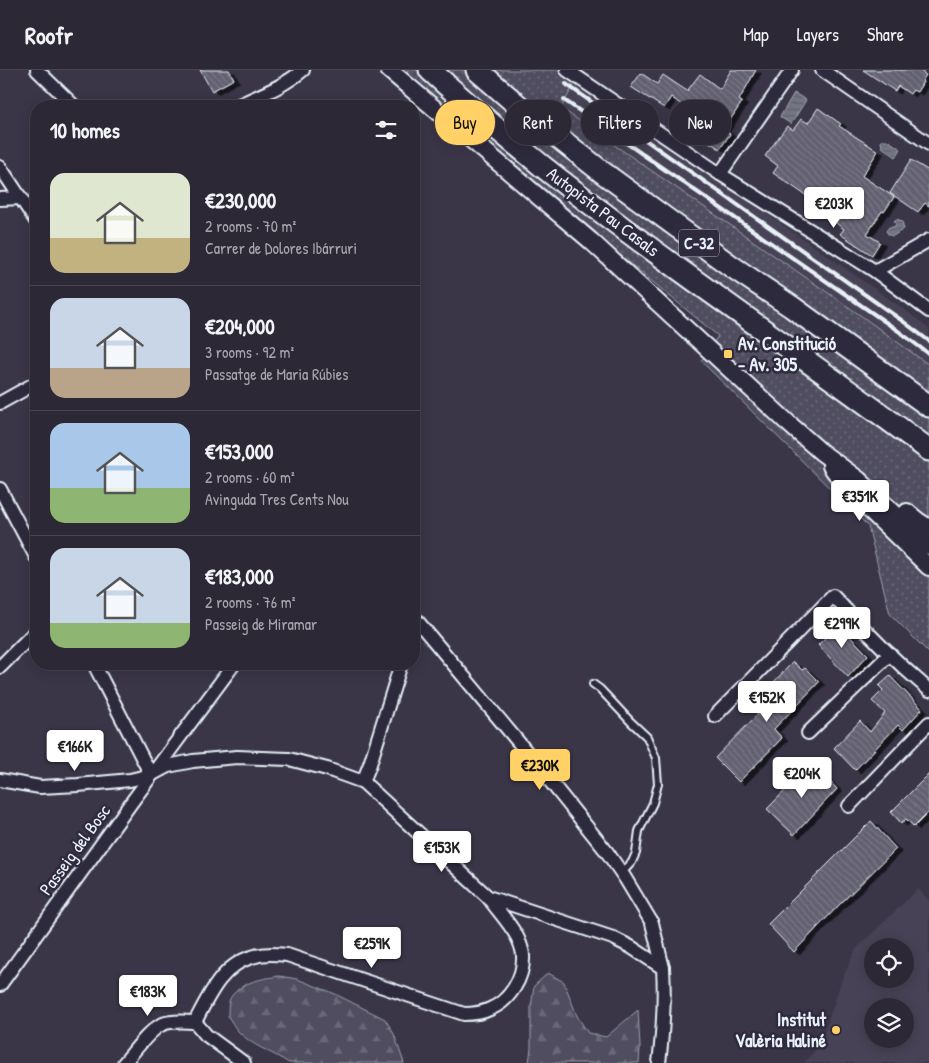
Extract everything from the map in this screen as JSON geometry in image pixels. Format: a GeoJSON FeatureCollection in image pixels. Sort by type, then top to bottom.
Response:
{"type":"FeatureCollection","features":[{"type":"Feature","properties":{"kind":"highway","name":"Autopista Pau Casals"},"geometry":{"type":"LineString","coordinates":[[430,70],[527,153],[602,211],[929,450]]}},
{"type":"Feature","properties":{"kind":"highway","name":"Autopista Pau Casals"},"geometry":{"type":"LineString","coordinates":[[478,70],[521,108],[602,172],[730,266],[792,307],[929,406]]}},
{"type":"Feature","properties":{"kind":"street"},"geometry":{"type":"LineString","coordinates":[[37,70],[68,100]]}},
{"type":"Feature","properties":{"kind":"street"},"geometry":{"type":"LineString","coordinates":[[250,100],[282,86],[303,70]]}},
{"type":"Feature","properties":{"kind":"street"},"geometry":{"type":"LineString","coordinates":[[389,70],[591,241],[788,423],[821,452],[858,480],[929,546]]}},
{"type":"Feature","properties":{"kind":"street"},"geometry":{"type":"LineString","coordinates":[[567,70],[720,174],[875,271],[929,311]]}},
{"type":"Feature","properties":{"kind":"street"},"geometry":{"type":"LineString","coordinates":[[720,174],[792,70]]}},
{"type":"Feature","properties":{"kind":"street"},"geometry":{"type":"LineString","coordinates":[[822,70],[929,144]]}},
{"type":"Feature","properties":{"kind":"street"},"geometry":{"type":"LineString","coordinates":[[0,167],[30,212]]}},
{"type":"Feature","properties":{"kind":"street"},"geometry":{"type":"LineString","coordinates":[[0,199],[21,198]]}},
{"type":"Feature","properties":{"kind":"street"},"geometry":{"type":"LineString","coordinates":[[875,271],[929,240]]}},
{"type":"Feature","properties":{"kind":"street"},"geometry":{"type":"LineString","coordinates":[[0,403],[30,386]]}},
{"type":"Feature","properties":{"kind":"street"},"geometry":{"type":"LineString","coordinates":[[821,452],[848,488],[929,567]]}},
{"type":"Feature","properties":{"kind":"street"},"geometry":{"type":"LineString","coordinates":[[858,480],[878,490],[929,528]]}},
{"type":"Feature","properties":{"kind":"street"},"geometry":{"type":"LineString","coordinates":[[0,489],[30,546]]}},
{"type":"Feature","properties":{"kind":"street"},"geometry":{"type":"LineString","coordinates":[[715,716],[833,596],[890,654],[929,690]]}},
{"type":"Feature","properties":{"kind":"street"},"geometry":{"type":"LineString","coordinates":[[420,626],[525,750],[607,852],[652,923],[663,968],[663,1032],[659,1063]]}},
{"type":"Feature","properties":{"kind":"street"},"geometry":{"type":"LineString","coordinates":[[0,667],[30,637]]}},
{"type":"Feature","properties":{"kind":"street"},"geometry":{"type":"LineString","coordinates":[[808,733],[890,654]]}},
{"type":"Feature","properties":{"kind":"street"},"geometry":{"type":"LineString","coordinates":[[97,670],[151,775]]}},
{"type":"Feature","properties":{"kind":"street","name":"Passeig del Bosc"},"geometry":{"type":"LineString","coordinates":[[0,985],[151,775],[230,670]]}},
{"type":"Feature","properties":{"kind":"street"},"geometry":{"type":"LineString","coordinates":[[363,782],[399,670]]}},
{"type":"Feature","properties":{"kind":"street"},"geometry":{"type":"LineString","coordinates":[[848,806],[929,723]]}},
{"type":"Feature","properties":{"kind":"street"},"geometry":{"type":"LineString","coordinates":[[0,780],[40,787],[114,782],[151,775],[168,766],[192,761],[237,757],[289,759],[327,769],[363,782],[488,897],[512,929],[524,954],[523,969],[515,988],[504,1000],[492,1009],[464,1014],[287,955],[266,954],[253,956],[233,966],[219,980],[195,1022]]}},
{"type":"Feature","properties":{"kind":"street"},"geometry":{"type":"LineString","coordinates":[[488,897],[613,938],[631,946],[663,968]]}},
{"type":"Feature","properties":{"kind":"street"},"geometry":{"type":"LineString","coordinates":[[124,1063],[153,1030],[163,1024],[179,1022],[195,1022],[206,1035],[244,1063]]}},
{"type":"Feature","properties":{"kind":"lane"},"geometry":{"type":"LineString","coordinates":[[593,684],[647,736],[656,758],[658,784],[653,803],[639,831],[636,853],[632,862],[622,874]]}},
{"type":"Feature","properties":{"kind":"shaded area"},"geometry":{"type":"Polygon","coordinates":[[[576,81],[603,100],[581,100],[581,122],[571,115],[571,100],[565,100],[576,81]]]}},
{"type":"Feature","properties":{"kind":"shaded area"},"geometry":{"type":"Polygon","coordinates":[[[659,139],[908,312],[929,329],[929,365],[614,145],[659,145],[659,139]]]}},
{"type":"Feature","properties":{"kind":"shaded area"},"geometry":{"type":"Polygon","coordinates":[[[918,889],[929,900],[929,1063],[804,1063],[820,1045],[841,982],[856,949],[864,941],[864,988],[914,988],[914,938],[867,938],[918,889]]]}},
{"type":"Feature","properties":{"kind":"green space"},"geometry":{"type":"Polygon","coordinates":[[[402,70],[559,70],[576,81],[565,100],[505,100],[505,145],[571,145],[571,115],[581,122],[581,145],[614,145],[929,365],[929,653],[890,614],[868,526],[701,361],[718,336],[490,145],[495,145],[495,100],[437,100],[402,70]]]}},
{"type":"Feature","properties":{"kind":"green space"},"geometry":{"type":"Polygon","coordinates":[[[548,973],[564,982],[577,1016],[588,1033],[606,1037],[638,1010],[639,1063],[529,1063],[531,1007],[534,986],[548,973]]]}},
{"type":"Feature","properties":{"kind":"green space"},"geometry":{"type":"Polygon","coordinates":[[[279,976],[297,979],[333,993],[385,1019],[394,1034],[404,1063],[289,1063],[248,1040],[237,1030],[228,1016],[230,999],[241,987],[247,984],[279,976]]]}},
{"type":"Feature","properties":{"kind":"water"},"geometry":{"type":"Polygon","coordinates":[[[794,93],[806,100],[791,124],[780,117],[794,93]]]}},
{"type":"Feature","properties":{"kind":"water"},"geometry":{"type":"Polygon","coordinates":[[[882,140],[887,140],[901,149],[896,157],[882,147],[882,140]]]}},
{"type":"Feature","properties":{"kind":"water"},"geometry":{"type":"Polygon","coordinates":[[[896,219],[902,221],[904,229],[893,236],[889,235],[886,231],[889,227],[894,227],[896,219]]]}},
{"type":"Feature","properties":{"kind":"building"},"geometry":{"type":"Polygon","coordinates":[[[200,70],[229,70],[234,79],[212,91],[200,70]]]}},
{"type":"Feature","properties":{"kind":"building"},"geometry":{"type":"Polygon","coordinates":[[[731,70],[756,70],[739,100],[742,102],[731,118],[731,100],[675,100],[671,97],[664,108],[659,105],[659,100],[651,100],[631,87],[641,73],[657,84],[663,75],[687,91],[700,74],[720,89],[731,70]]]}},
{"type":"Feature","properties":{"kind":"building"},"geometry":{"type":"Polygon","coordinates":[[[863,70],[919,70],[926,75],[917,92],[913,90],[910,94],[898,86],[895,91],[863,70]]]}},
{"type":"Feature","properties":{"kind":"building"},"geometry":{"type":"Polygon","coordinates":[[[818,108],[841,124],[839,126],[878,151],[862,176],[894,197],[867,234],[880,242],[872,255],[840,234],[844,229],[836,223],[839,218],[773,173],[778,166],[765,156],[787,126],[793,130],[801,119],[808,123],[818,108]]]}},
{"type":"Feature","properties":{"kind":"building"},"geometry":{"type":"Polygon","coordinates":[[[714,145],[723,145],[720,149],[714,145]]]}},
{"type":"Feature","properties":{"kind":"building"},"geometry":{"type":"Polygon","coordinates":[[[911,160],[929,171],[929,206],[925,203],[918,212],[890,193],[911,160]]]}},
{"type":"Feature","properties":{"kind":"building"},"geometry":{"type":"Polygon","coordinates":[[[835,621],[868,655],[848,677],[818,645],[826,637],[822,633],[835,621]]]}},
{"type":"Feature","properties":{"kind":"building"},"geometry":{"type":"Polygon","coordinates":[[[793,662],[802,670],[805,668],[819,682],[774,729],[782,738],[739,782],[715,758],[777,697],[768,688],[793,662]]]}},
{"type":"Feature","properties":{"kind":"building"},"geometry":{"type":"Polygon","coordinates":[[[890,676],[922,709],[903,730],[898,725],[855,770],[834,748],[860,721],[870,732],[885,713],[872,701],[883,690],[879,686],[890,676]]]}},
{"type":"Feature","properties":{"kind":"building"},"geometry":{"type":"Polygon","coordinates":[[[812,763],[837,789],[794,835],[767,809],[812,763]]]}},
{"type":"Feature","properties":{"kind":"building"},"geometry":{"type":"Polygon","coordinates":[[[929,774],[929,812],[914,827],[906,819],[901,823],[891,812],[929,774]]]}},
{"type":"Feature","properties":{"kind":"building"},"geometry":{"type":"Polygon","coordinates":[[[871,821],[896,849],[794,952],[768,924],[871,821]]]}},
{"type":"Feature","properties":{"kind":"railway"},"geometry":{"type":"LineString","coordinates":[[566,84],[929,341]]}},
{"type":"Feature","properties":{"kind":"railway"},"geometry":{"type":"LineString","coordinates":[[571,105],[929,354]]}},
{"type":"Feature","properties":{"kind":"place","name":"Av. Constitució - Av. 305"},"geometry":{"type":"Point","coordinates":[728,354]}},
{"type":"Feature","properties":{"kind":"place","name":"Institut Valèria Haliné"},"geometry":{"type":"Point","coordinates":[836,1030]}}]}
